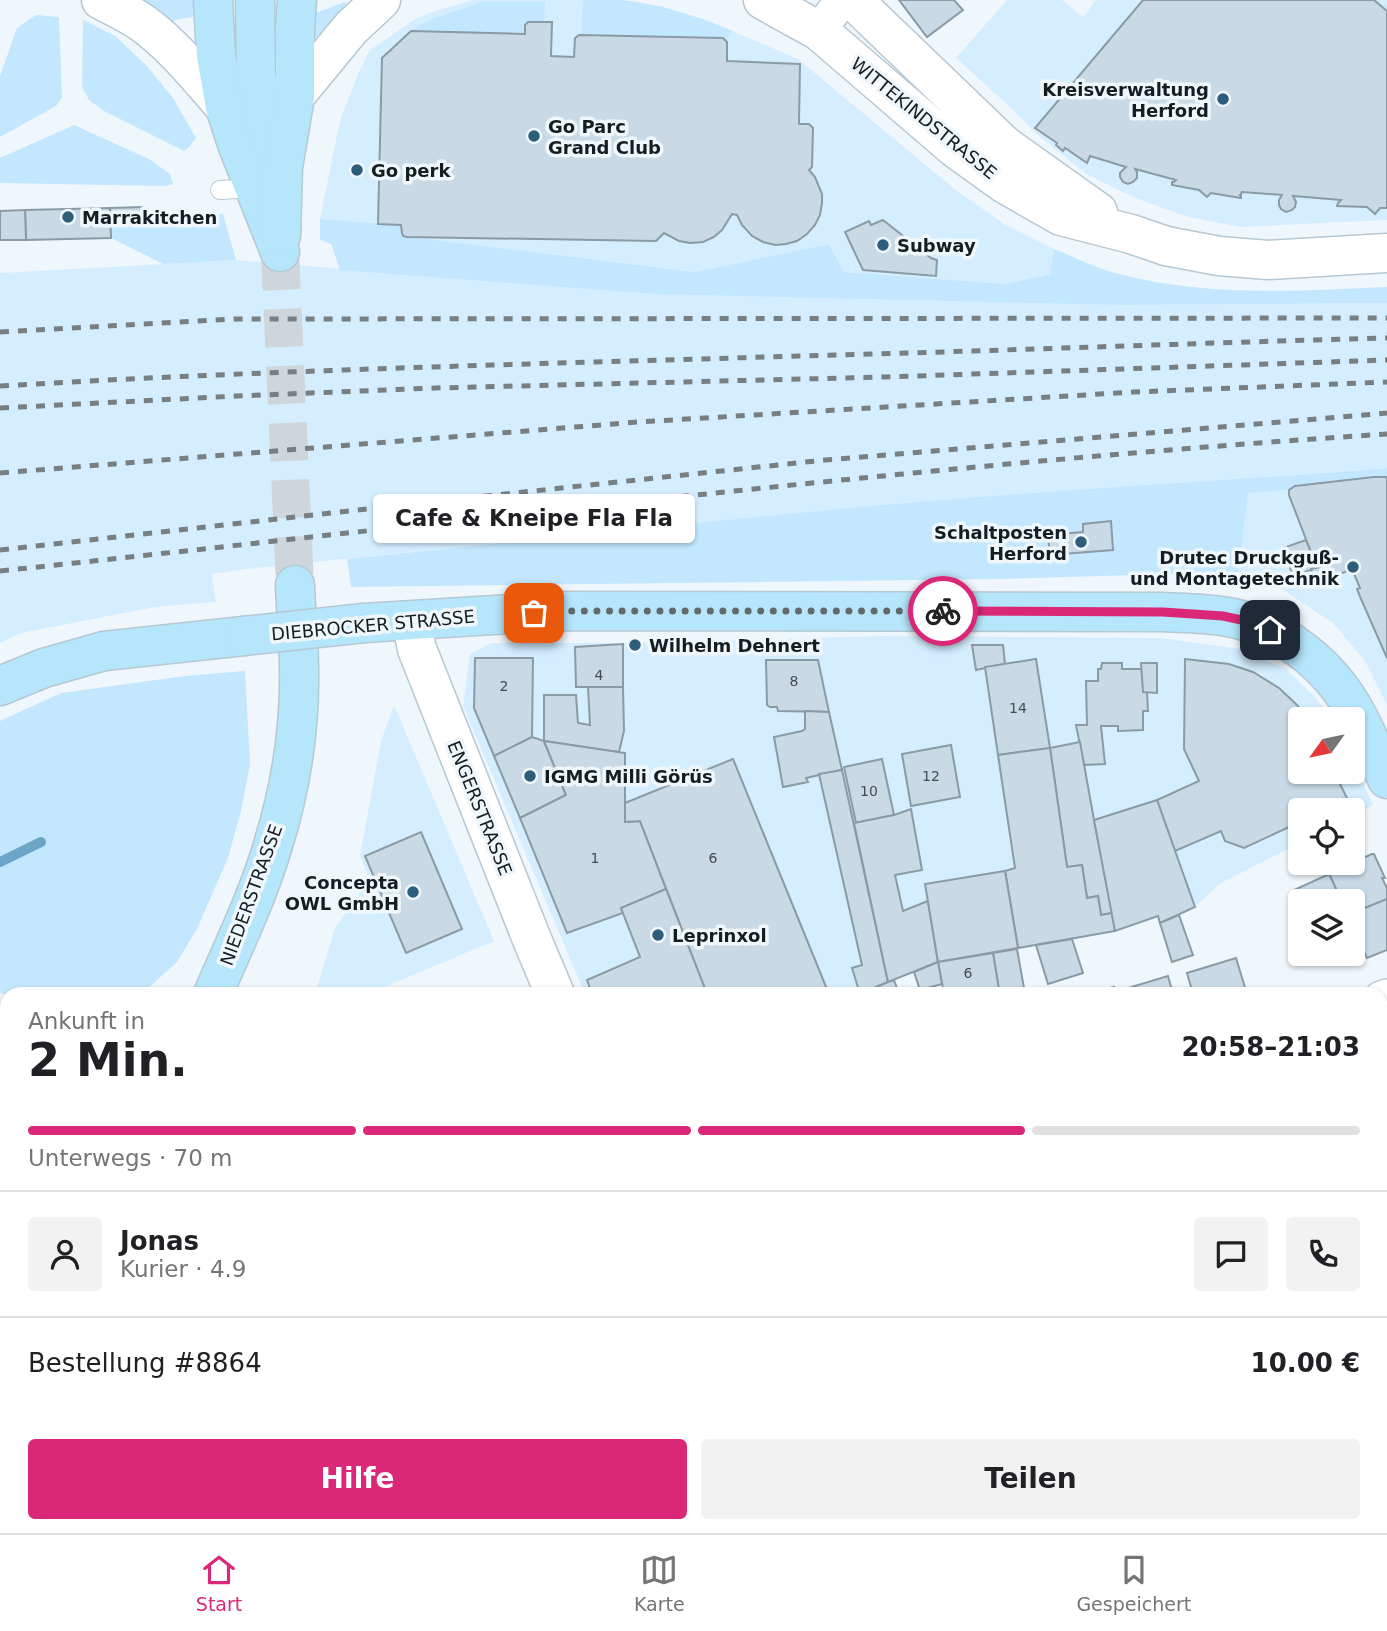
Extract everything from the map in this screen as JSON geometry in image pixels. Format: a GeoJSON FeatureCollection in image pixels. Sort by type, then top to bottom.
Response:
{"type":"FeatureCollection","features":[{"type":"Feature","properties":{"kind":"main road"},"geometry":{"type":"LineString","coordinates":[[213,0],[216,55],[225,107],[253,182]]}},
{"type":"Feature","properties":{"kind":"main road"},"geometry":{"type":"LineString","coordinates":[[253,182],[265,121],[256,76],[256,0]]}},
{"type":"Feature","properties":{"kind":"main road"},"geometry":{"type":"LineString","coordinates":[[253,182],[295,96],[297,0]]}},
{"type":"Feature","properties":{"kind":"main road","name":"NIEDERSTRASSE"},"geometry":{"type":"LineString","coordinates":[[215,987],[239,937],[273,845],[292,763],[299,672],[295,585]]}},
{"type":"Feature","properties":{"kind":"main road","name":"DIEBROCKER STRASSE"},"geometry":{"type":"LineString","coordinates":[[0,686],[44,668],[104,651],[364,624],[559,611],[1163,612],[1223,616],[1270,630],[1292,642],[1315,660],[1337,684],[1356,713],[1387,779]]}},
{"type":"Feature","properties":{"kind":"street"},"geometry":{"type":"LineString","coordinates":[[100,0],[145,25],[188,66],[225,107]]}},
{"type":"Feature","properties":{"kind":"street"},"geometry":{"type":"LineString","coordinates":[[295,96],[351,28],[381,0]]}},
{"type":"Feature","properties":{"kind":"street","name":"WITTEKINDSTRASSE"},"geometry":{"type":"LineString","coordinates":[[763,0],[819,31],[955,148],[1005,184],[1061,216],[1166,246],[1219,256],[1268,260],[1387,253]]}},
{"type":"Feature","properties":{"kind":"street"},"geometry":{"type":"LineString","coordinates":[[819,31],[842,0]]}},
{"type":"Feature","properties":{"kind":"street","name":"WITTEKINDSTRASSE"},"geometry":{"type":"LineString","coordinates":[[853,0],[1004,145],[1131,234]]}},
{"type":"Feature","properties":{"kind":"street","name":"ENGERSTRASSE"},"geometry":{"type":"LineString","coordinates":[[411,621],[417,649],[552,987]]}},
{"type":"Feature","properties":{"kind":"shaded area"},"geometry":{"type":"Polygon","coordinates":[[[118,0],[193,0],[193,17],[170,23],[118,0]]]}},
{"type":"Feature","properties":{"kind":"shaded area"},"geometry":{"type":"Polygon","coordinates":[[[473,0],[620,0],[660,6],[707,20],[798,59],[952,187],[1004,224],[1054,249],[1050,274],[1006,284],[844,272],[829,244],[695,272],[403,236],[401,225],[320,219],[340,120],[370,50],[415,19],[473,0]]]}},
{"type":"Feature","properties":{"kind":"shaded area"},"geometry":{"type":"Polygon","coordinates":[[[583,0],[621,0],[649,4],[732,31],[727,39],[581,35],[583,0]]]}},
{"type":"Feature","properties":{"kind":"shaded area","name":"Kreisverwaltung Herford"},"geometry":{"type":"Polygon","coordinates":[[[1007,0],[1062,0],[1083,17],[1096,0],[1387,0],[1387,220],[1241,227],[1188,217],[1135,198],[1086,174],[1038,135],[956,58],[1007,0]]]}},
{"type":"Feature","properties":{"kind":"shaded area"},"geometry":{"type":"Polygon","coordinates":[[[345,2],[347,6],[317,40],[314,33],[316,13],[345,2]]]}},
{"type":"Feature","properties":{"kind":"shaded area"},"geometry":{"type":"Polygon","coordinates":[[[481,2],[545,2],[544,22],[526,23],[525,34],[411,31],[432,19],[481,2]]]}},
{"type":"Feature","properties":{"kind":"shaded area"},"geometry":{"type":"Polygon","coordinates":[[[36,15],[59,17],[62,98],[56,106],[0,137],[0,76],[17,28],[36,15]]]}},
{"type":"Feature","properties":{"kind":"shaded area"},"geometry":{"type":"Polygon","coordinates":[[[83,20],[115,36],[146,65],[173,98],[196,138],[188,148],[184,151],[104,111],[89,100],[82,87],[83,20]]]}},
{"type":"Feature","properties":{"kind":"shaded area"},"geometry":{"type":"Polygon","coordinates":[[[74,125],[149,159],[170,174],[173,184],[0,183],[0,158],[74,125]]]}},
{"type":"Feature","properties":{"kind":"shaded area"},"geometry":{"type":"Polygon","coordinates":[[[223,214],[236,260],[163,264],[111,238],[111,224],[223,214]]]}},
{"type":"Feature","properties":{"kind":"shaded area"},"geometry":{"type":"Polygon","coordinates":[[[320,219],[401,225],[403,236],[695,272],[829,244],[844,272],[1006,284],[1050,274],[1054,249],[1103,269],[1152,281],[1253,291],[1387,287],[1387,303],[1125,305],[656,294],[340,270],[331,244],[320,240],[320,219]]]}},
{"type":"Feature","properties":{"kind":"shaded area"},"geometry":{"type":"Polygon","coordinates":[[[236,260],[396,273],[1125,305],[1387,303],[1387,468],[992,496],[662,526],[247,569],[212,574],[216,602],[155,607],[21,633],[0,643],[0,273],[236,260]]]}},
{"type":"Feature","properties":{"kind":"shaded area"},"geometry":{"type":"Polygon","coordinates":[[[1387,468],[1387,477],[1248,493],[1238,572],[1000,579],[351,587],[347,559],[910,503],[1387,468]]]}},
{"type":"Feature","properties":{"kind":"shaded area"},"geometry":{"type":"Polygon","coordinates":[[[1387,477],[1387,705],[1365,661],[1333,623],[1280,588],[1238,572],[1247,493],[1289,490],[1295,486],[1387,477]]]}},
{"type":"Feature","properties":{"kind":"shaded area"},"geometry":{"type":"Polygon","coordinates":[[[882,636],[1160,638],[1241,649],[1286,669],[1322,707],[1288,707],[1288,784],[1363,784],[1373,805],[1365,809],[1365,798],[1288,798],[1288,849],[1219,884],[1195,907],[1160,923],[1157,916],[1115,931],[938,962],[877,987],[582,987],[463,706],[470,654],[491,643],[624,643],[882,636]]]}},
{"type":"Feature","properties":{"kind":"shaded area"},"geometry":{"type":"Polygon","coordinates":[[[245,671],[250,764],[228,858],[197,929],[177,962],[149,987],[0,987],[0,721],[61,693],[185,676],[245,671]]]}},
{"type":"Feature","properties":{"kind":"shaded area"},"geometry":{"type":"Polygon","coordinates":[[[394,705],[494,941],[385,987],[317,987],[335,928],[369,879],[360,855],[381,741],[394,705]]]}},
{"type":"Feature","properties":{"kind":"building"},"geometry":{"type":"Polygon","coordinates":[[[899,0],[954,0],[963,10],[927,37],[899,0]]]}},
{"type":"Feature","properties":{"kind":"building","name":"Kreisverwaltung Herford"},"geometry":{"type":"Polygon","coordinates":[[[1143,0],[1374,0],[1387,11],[1387,208],[1380,208],[1375,214],[1367,207],[1337,206],[1341,200],[1293,196],[1295,207],[1286,212],[1279,205],[1282,195],[1242,192],[1241,198],[1211,193],[1207,197],[1199,190],[1172,185],[1176,180],[1135,169],[1137,178],[1128,184],[1120,177],[1126,167],[1090,156],[1087,163],[1065,148],[1063,151],[1057,143],[1035,128],[1143,0]]]}},
{"type":"Feature","properties":{"kind":"building"},"geometry":{"type":"Polygon","coordinates":[[[528,22],[552,22],[551,56],[574,57],[575,38],[579,35],[723,38],[727,42],[727,61],[800,64],[799,124],[809,124],[813,128],[812,167],[809,170],[822,194],[820,215],[815,225],[797,241],[775,245],[752,236],[737,215],[732,214],[714,237],[703,242],[690,243],[664,233],[656,241],[407,237],[403,236],[401,225],[378,224],[382,58],[411,31],[525,34],[525,25],[528,22]]]}},
{"type":"Feature","properties":{"kind":"building"},"geometry":{"type":"Polygon","coordinates":[[[142,207],[142,223],[111,224],[110,208],[142,207]]]}},
{"type":"Feature","properties":{"kind":"building","name":"Marrakitchen"},"geometry":{"type":"Polygon","coordinates":[[[110,208],[111,238],[26,240],[25,210],[110,208]]]}},
{"type":"Feature","properties":{"kind":"building"},"geometry":{"type":"Polygon","coordinates":[[[25,210],[26,240],[0,240],[0,211],[25,210]]]}},
{"type":"Feature","properties":{"kind":"building","name":"Subway"},"geometry":{"type":"Polygon","coordinates":[[[883,220],[937,260],[936,276],[863,270],[845,232],[869,221],[871,225],[883,220]]]}},
{"type":"Feature","properties":{"kind":"building","name":"Drutec Druckguß- und Montagetechnik"},"geometry":{"type":"Polygon","coordinates":[[[1387,477],[1387,658],[1357,589],[1360,588],[1352,569],[1325,580],[1320,567],[1317,568],[1289,495],[1289,490],[1295,486],[1387,477]]]}},
{"type":"Feature","properties":{"kind":"building","name":"Schaltposten Herford"},"geometry":{"type":"Polygon","coordinates":[[[1111,521],[1113,550],[1050,555],[1048,535],[1083,532],[1083,524],[1111,521]]]}},
{"type":"Feature","properties":{"kind":"building"},"geometry":{"type":"Polygon","coordinates":[[[1306,540],[1317,568],[1293,576],[1283,548],[1306,540]]]}},
{"type":"Feature","properties":{"kind":"building"},"geometry":{"type":"Polygon","coordinates":[[[1320,567],[1325,580],[1322,580],[1319,573],[1313,575],[1311,569],[1320,567]]]}},
{"type":"Feature","properties":{"kind":"building"},"geometry":{"type":"Polygon","coordinates":[[[623,644],[623,687],[576,687],[575,647],[623,644]]]}},
{"type":"Feature","properties":{"kind":"building"},"geometry":{"type":"Polygon","coordinates":[[[972,645],[1003,645],[1005,664],[976,670],[972,645]]]}},
{"type":"Feature","properties":{"kind":"building"},"geometry":{"type":"Polygon","coordinates":[[[475,658],[533,658],[532,737],[494,756],[474,708],[475,658]]]}},
{"type":"Feature","properties":{"kind":"building"},"geometry":{"type":"Polygon","coordinates":[[[1036,659],[1050,748],[998,755],[985,667],[1036,659]]]}},
{"type":"Feature","properties":{"kind":"building"},"geometry":{"type":"Polygon","coordinates":[[[1185,659],[1229,664],[1253,672],[1279,688],[1298,707],[1288,707],[1288,784],[1340,784],[1347,798],[1288,798],[1288,828],[1244,848],[1225,841],[1221,831],[1175,851],[1157,800],[1199,781],[1184,749],[1185,659]]]}},
{"type":"Feature","properties":{"kind":"building"},"geometry":{"type":"Polygon","coordinates":[[[766,660],[818,660],[829,712],[778,711],[777,707],[767,705],[766,660]]]}},
{"type":"Feature","properties":{"kind":"building"},"geometry":{"type":"Polygon","coordinates":[[[1102,663],[1122,663],[1122,669],[1143,669],[1143,692],[1147,692],[1148,711],[1143,711],[1143,730],[1118,731],[1118,726],[1101,726],[1105,764],[1084,765],[1076,725],[1087,725],[1086,681],[1098,681],[1098,669],[1101,669],[1102,663]]]}},
{"type":"Feature","properties":{"kind":"building"},"geometry":{"type":"Polygon","coordinates":[[[1141,663],[1157,663],[1157,693],[1143,692],[1141,663]]]}},
{"type":"Feature","properties":{"kind":"building"},"geometry":{"type":"Polygon","coordinates":[[[588,687],[623,687],[624,731],[619,752],[544,741],[544,695],[576,695],[578,723],[590,725],[588,687]]]}},
{"type":"Feature","properties":{"kind":"building"},"geometry":{"type":"Polygon","coordinates":[[[805,711],[829,712],[842,770],[806,778],[808,782],[783,787],[774,737],[805,729],[805,711]]]}},
{"type":"Feature","properties":{"kind":"building","name":"IGMG Milli Görüs"},"geometry":{"type":"Polygon","coordinates":[[[532,737],[544,741],[566,795],[520,818],[494,756],[532,737]]]}},
{"type":"Feature","properties":{"kind":"building"},"geometry":{"type":"Polygon","coordinates":[[[544,741],[625,753],[625,822],[640,821],[666,889],[621,908],[623,913],[567,933],[520,818],[566,795],[544,741]]]}},
{"type":"Feature","properties":{"kind":"building"},"geometry":{"type":"Polygon","coordinates":[[[1080,742],[1112,913],[1101,915],[1098,896],[1087,898],[1082,865],[1067,867],[1050,748],[1080,742]]]}},
{"type":"Feature","properties":{"kind":"building"},"geometry":{"type":"Polygon","coordinates":[[[951,745],[960,797],[911,806],[902,754],[951,745]]]}},
{"type":"Feature","properties":{"kind":"building"},"geometry":{"type":"Polygon","coordinates":[[[1050,748],[1067,867],[1082,865],[1087,898],[1098,896],[1101,915],[1112,913],[1115,931],[1018,948],[1005,871],[1015,868],[998,755],[1050,748]]]}},
{"type":"Feature","properties":{"kind":"building"},"geometry":{"type":"Polygon","coordinates":[[[733,759],[826,987],[704,987],[640,821],[625,822],[625,803],[733,759]]]}},
{"type":"Feature","properties":{"kind":"building"},"geometry":{"type":"Polygon","coordinates":[[[882,759],[894,815],[856,823],[844,767],[882,759]]]}},
{"type":"Feature","properties":{"kind":"building"},"geometry":{"type":"Polygon","coordinates":[[[842,770],[888,982],[876,987],[858,987],[852,968],[862,965],[819,774],[842,770]]]}},
{"type":"Feature","properties":{"kind":"building"},"geometry":{"type":"Polygon","coordinates":[[[1157,800],[1195,907],[1160,923],[1158,916],[1115,931],[1094,820],[1157,800]]]}},
{"type":"Feature","properties":{"kind":"building"},"geometry":{"type":"Polygon","coordinates":[[[911,809],[922,870],[895,875],[903,911],[928,901],[938,962],[888,982],[854,823],[911,809]]]}},
{"type":"Feature","properties":{"kind":"building","name":"Concepta OWL GmbH"},"geometry":{"type":"Polygon","coordinates":[[[421,832],[462,929],[406,953],[365,856],[421,832]]]}},
{"type":"Feature","properties":{"kind":"building"},"geometry":{"type":"Polygon","coordinates":[[[1374,854],[1385,878],[1382,878],[1387,888],[1387,899],[1365,908],[1365,889],[1336,889],[1330,875],[1365,875],[1365,857],[1374,854]]]}},
{"type":"Feature","properties":{"kind":"building"},"geometry":{"type":"Polygon","coordinates":[[[1005,871],[1018,948],[938,962],[925,884],[1005,871]]]}},
{"type":"Feature","properties":{"kind":"building"},"geometry":{"type":"Polygon","coordinates":[[[1329,875],[1336,889],[1296,889],[1329,875]]]}},
{"type":"Feature","properties":{"kind":"building","name":"Leprinxol"},"geometry":{"type":"Polygon","coordinates":[[[666,889],[704,987],[590,987],[587,980],[640,957],[621,908],[666,889]]]}},
{"type":"Feature","properties":{"kind":"building"},"geometry":{"type":"Polygon","coordinates":[[[1387,899],[1387,950],[1367,958],[1365,954],[1365,908],[1387,899]]]}},
{"type":"Feature","properties":{"kind":"building"},"geometry":{"type":"Polygon","coordinates":[[[1179,915],[1193,955],[1172,962],[1160,923],[1179,915]]]}},
{"type":"Feature","properties":{"kind":"building"},"geometry":{"type":"Polygon","coordinates":[[[1072,939],[1083,973],[1048,984],[1036,945],[1072,939]]]}},
{"type":"Feature","properties":{"kind":"building"},"geometry":{"type":"Polygon","coordinates":[[[1017,949],[1024,987],[999,987],[993,953],[1017,949]]]}},
{"type":"Feature","properties":{"kind":"building"},"geometry":{"type":"Polygon","coordinates":[[[993,953],[999,987],[943,987],[938,962],[993,953]]]}},
{"type":"Feature","properties":{"kind":"building"},"geometry":{"type":"Polygon","coordinates":[[[1236,958],[1245,987],[1191,987],[1187,973],[1236,958]]]}},
{"type":"Feature","properties":{"kind":"building"},"geometry":{"type":"Polygon","coordinates":[[[938,962],[942,984],[919,987],[914,972],[938,962]]]}},
{"type":"Feature","properties":{"kind":"building"},"geometry":{"type":"Polygon","coordinates":[[[1168,976],[1171,987],[1132,987],[1168,976]]]}},
{"type":"Feature","properties":{"kind":"building"},"geometry":{"type":"Polygon","coordinates":[[[894,980],[896,987],[876,987],[894,980]]]}},
{"type":"Feature","properties":{"kind":"waterway"},"geometry":{"type":"LineString","coordinates":[[0,862],[41,842]]}},
{"type":"Feature","properties":{"kind":"tunnel"},"geometry":{"type":"LineString","coordinates":[[280,252],[295,585]]}},
{"type":"Feature","properties":{"kind":"railway"},"geometry":{"type":"LineString","coordinates":[[0,332],[234,319],[1387,318]]}},
{"type":"Feature","properties":{"kind":"railway"},"geometry":{"type":"LineString","coordinates":[[0,386],[401,368],[1387,338]]}},
{"type":"Feature","properties":{"kind":"railway"},"geometry":{"type":"LineString","coordinates":[[0,408],[435,388],[886,377],[1387,360]]}},
{"type":"Feature","properties":{"kind":"railway"},"geometry":{"type":"LineString","coordinates":[[0,473],[638,422],[1134,392],[1387,382]]}},
{"type":"Feature","properties":{"kind":"railway"},"geometry":{"type":"LineString","coordinates":[[0,550],[825,460],[1387,413]]}},
{"type":"Feature","properties":{"kind":"railway"},"geometry":{"type":"LineString","coordinates":[[0,571],[866,478],[1213,446],[1387,434]]}},
{"type":"Feature","properties":{"kind":"way so far"},"geometry":{"type":"LineString","coordinates":[[534,613],[943,611]]}},
{"type":"Feature","properties":{"kind":"place","name":"Kreisverwaltung Herford"},"geometry":{"type":"Point","coordinates":[1223,99]}},
{"type":"Feature","properties":{"kind":"place","name":"Go Parc Grand Club"},"geometry":{"type":"Point","coordinates":[534,136]}},
{"type":"Feature","properties":{"kind":"place","name":"Go perk"},"geometry":{"type":"Point","coordinates":[357,170]}},
{"type":"Feature","properties":{"kind":"place","name":"Marrakitchen"},"geometry":{"type":"Point","coordinates":[68,217]}},
{"type":"Feature","properties":{"kind":"place","name":"Subway"},"geometry":{"type":"Point","coordinates":[883,245]}},
{"type":"Feature","properties":{"kind":"place","name":"Schaltposten Herford"},"geometry":{"type":"Point","coordinates":[1081,542]}},
{"type":"Feature","properties":{"kind":"place","name":"Drutec Druckguß- und Montagetechnik"},"geometry":{"type":"Point","coordinates":[1353,567]}},
{"type":"Feature","properties":{"kind":"place","name":"Cafe & Kneipe Fla Fla"},"geometry":{"type":"Point","coordinates":[534,613]}},
{"type":"Feature","properties":{"kind":"place","name":"Wilhelm Dehnert"},"geometry":{"type":"Point","coordinates":[635,645]}},
{"type":"Feature","properties":{"kind":"place","name":"IGMG Milli Görüs"},"geometry":{"type":"Point","coordinates":[530,776]}},
{"type":"Feature","properties":{"kind":"place","name":"Concepta OWL GmbH"},"geometry":{"type":"Point","coordinates":[413,892]}},
{"type":"Feature","properties":{"kind":"place","name":"Leprinxol"},"geometry":{"type":"Point","coordinates":[658,935]}},
{"type":"Feature","properties":{"kind":"route"},"geometry":{"type":"LineString","coordinates":[[943,611],[1163,612],[1223,616],[1270,630]]}}]}
